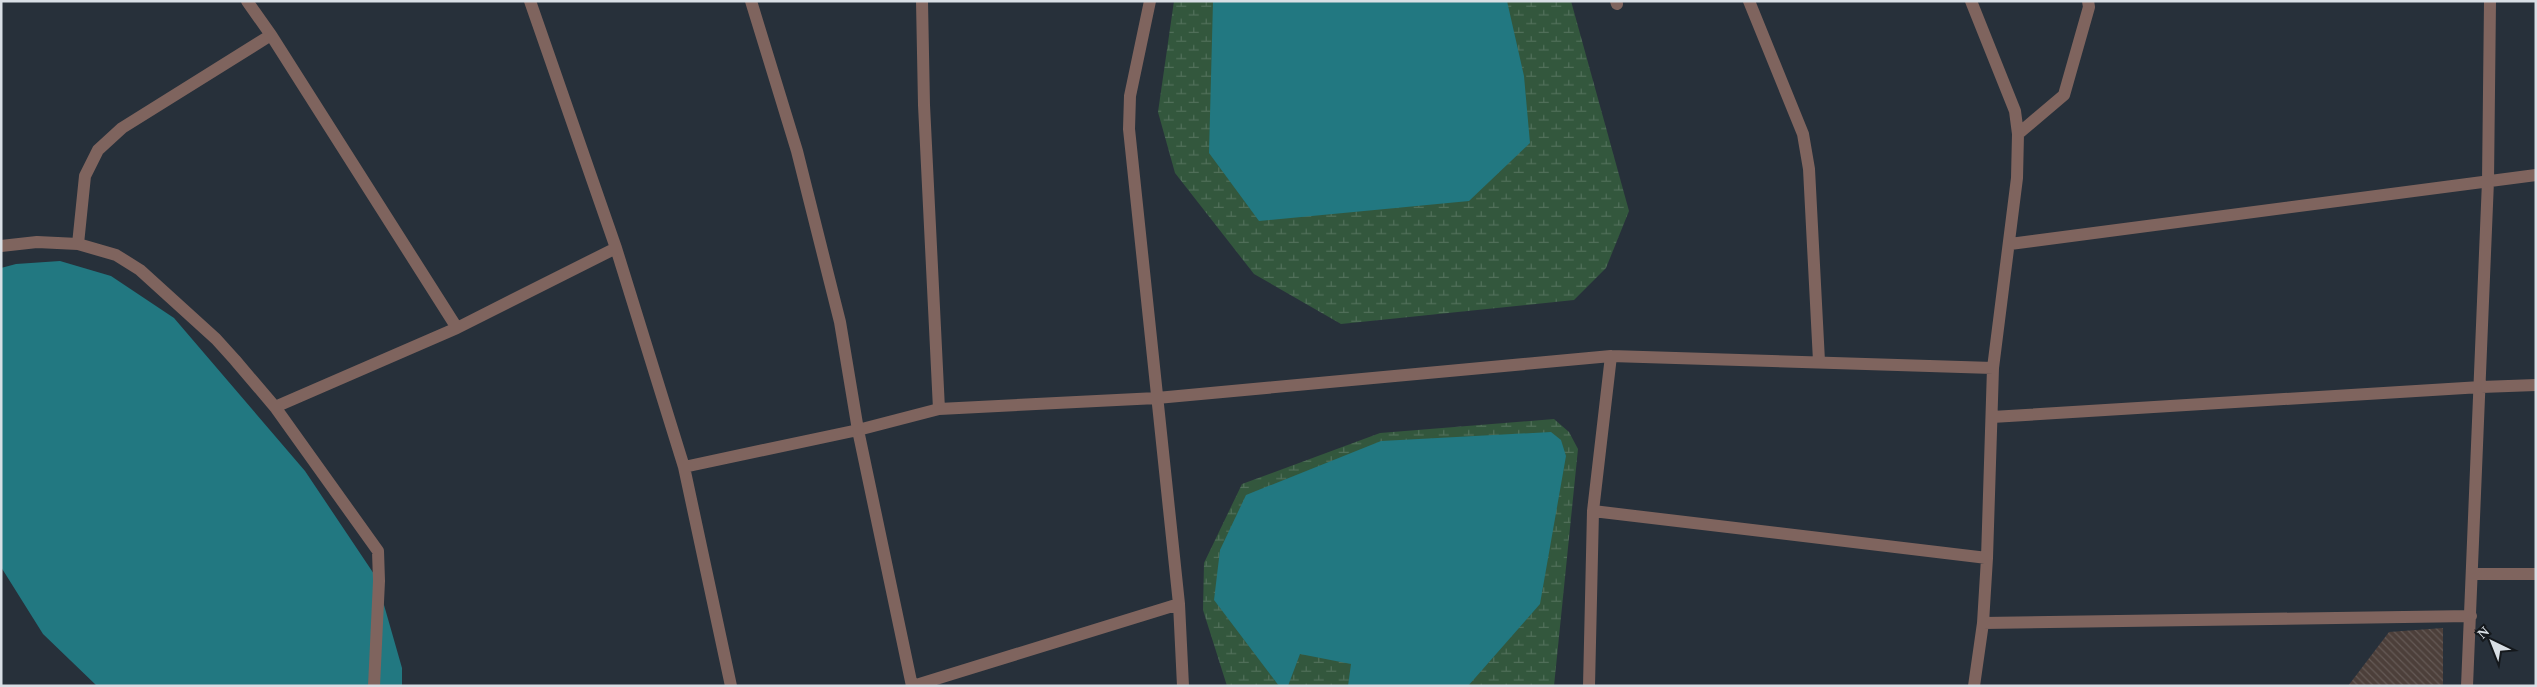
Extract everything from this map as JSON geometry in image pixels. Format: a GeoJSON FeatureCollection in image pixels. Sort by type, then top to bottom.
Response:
{"type":"FeatureCollection","features":[{"type":"Feature","properties":{"kind":"street"},"geometry":{"type":"LineString","coordinates":[[247,1],[457,328]]}},
{"type":"Feature","properties":{"kind":"street"},"geometry":{"type":"LineString","coordinates":[[530,1],[616,248],[684,467],[731,686]]}},
{"type":"Feature","properties":{"kind":"street"},"geometry":{"type":"LineString","coordinates":[[752,1],[797,151],[840,322],[858,430],[912,686],[1179,604]]}},
{"type":"Feature","properties":{"kind":"street"},"geometry":{"type":"LineString","coordinates":[[922,1],[924,104],[940,409]]}},
{"type":"Feature","properties":{"kind":"street"},"geometry":{"type":"LineString","coordinates":[[1150,1],[1130,96],[1129,129],[1179,604],[1184,686]]}},
{"type":"Feature","properties":{"kind":"street"},"geometry":{"type":"LineString","coordinates":[[1749,1],[1803,134],[1808,169],[1818,362]]}},
{"type":"Feature","properties":{"kind":"street"},"geometry":{"type":"LineString","coordinates":[[1970,1],[2015,111],[2018,134],[2017,178],[2010,244],[1993,368],[1987,558],[1983,623],[1974,686]]}},
{"type":"Feature","properties":{"kind":"street"},"geometry":{"type":"LineString","coordinates":[[2018,134],[2064,95],[2088,8],[2088,1]]}},
{"type":"Feature","properties":{"kind":"street"},"geometry":{"type":"LineString","coordinates":[[2467,686],[2481,387],[2488,181],[2490,1]]}},
{"type":"Feature","properties":{"kind":"street"},"geometry":{"type":"LineString","coordinates":[[78,244],[85,176],[98,150],[122,128],[271,36]]}},
{"type":"Feature","properties":{"kind":"street"},"geometry":{"type":"LineString","coordinates":[[2010,244],[2536,175]]}},
{"type":"Feature","properties":{"kind":"street"},"geometry":{"type":"LineString","coordinates":[[1,246],[37,242],[78,244],[116,256],[140,270],[216,339],[275,407],[378,551],[379,581],[374,686]]}},
{"type":"Feature","properties":{"kind":"street"},"geometry":{"type":"LineString","coordinates":[[275,407],[457,328],[616,248]]}},
{"type":"Feature","properties":{"kind":"street"},"geometry":{"type":"LineString","coordinates":[[684,467],[858,430],[940,409],[1157,398],[1611,356],[1993,368]]}},
{"type":"Feature","properties":{"kind":"street"},"geometry":{"type":"LineString","coordinates":[[1590,686],[1594,511],[1611,356]]}},
{"type":"Feature","properties":{"kind":"street"},"geometry":{"type":"LineString","coordinates":[[1992,417],[2481,387],[2536,386]]}},
{"type":"Feature","properties":{"kind":"street"},"geometry":{"type":"LineString","coordinates":[[1594,511],[1987,558]]}},
{"type":"Feature","properties":{"kind":"street"},"geometry":{"type":"LineString","coordinates":[[2473,574],[2536,574]]}},
{"type":"Feature","properties":{"kind":"street"},"geometry":{"type":"LineString","coordinates":[[1983,623],[2471,616]]}},
{"type":"Feature","properties":{"kind":"green space"},"geometry":{"type":"Polygon","coordinates":[[[1174,1],[1571,1],[1629,211],[1606,268],[1574,300],[1341,324],[1254,274],[1175,173],[1158,112],[1174,1]]]}},
{"type":"Feature","properties":{"kind":"green space"},"geometry":{"type":"Polygon","coordinates":[[[1554,419],[1569,432],[1578,449],[1554,686],[1227,686],[1203,610],[1204,563],[1242,484],[1380,433],[1554,419]]]}},
{"type":"Feature","properties":{"kind":"water"},"geometry":{"type":"Polygon","coordinates":[[[1213,1],[1507,1],[1524,76],[1530,143],[1469,201],[1259,221],[1209,153],[1213,1]]]}},
{"type":"Feature","properties":{"kind":"water"},"geometry":{"type":"Polygon","coordinates":[[[60,261],[111,276],[174,318],[305,471],[376,577],[402,668],[402,686],[97,686],[43,634],[1,567],[1,268],[16,264],[60,261]]]}},
{"type":"Feature","properties":{"kind":"water"},"geometry":{"type":"Polygon","coordinates":[[[1551,432],[1561,440],[1566,456],[1540,604],[1468,686],[1348,686],[1351,664],[1300,654],[1288,686],[1279,686],[1214,600],[1220,550],[1246,495],[1381,441],[1551,432]]]}},
{"type":"Feature","properties":{"kind":"building"},"geometry":{"type":"Polygon","coordinates":[[[2443,628],[2443,686],[2348,686],[2389,632],[2443,628]]]}}]}
